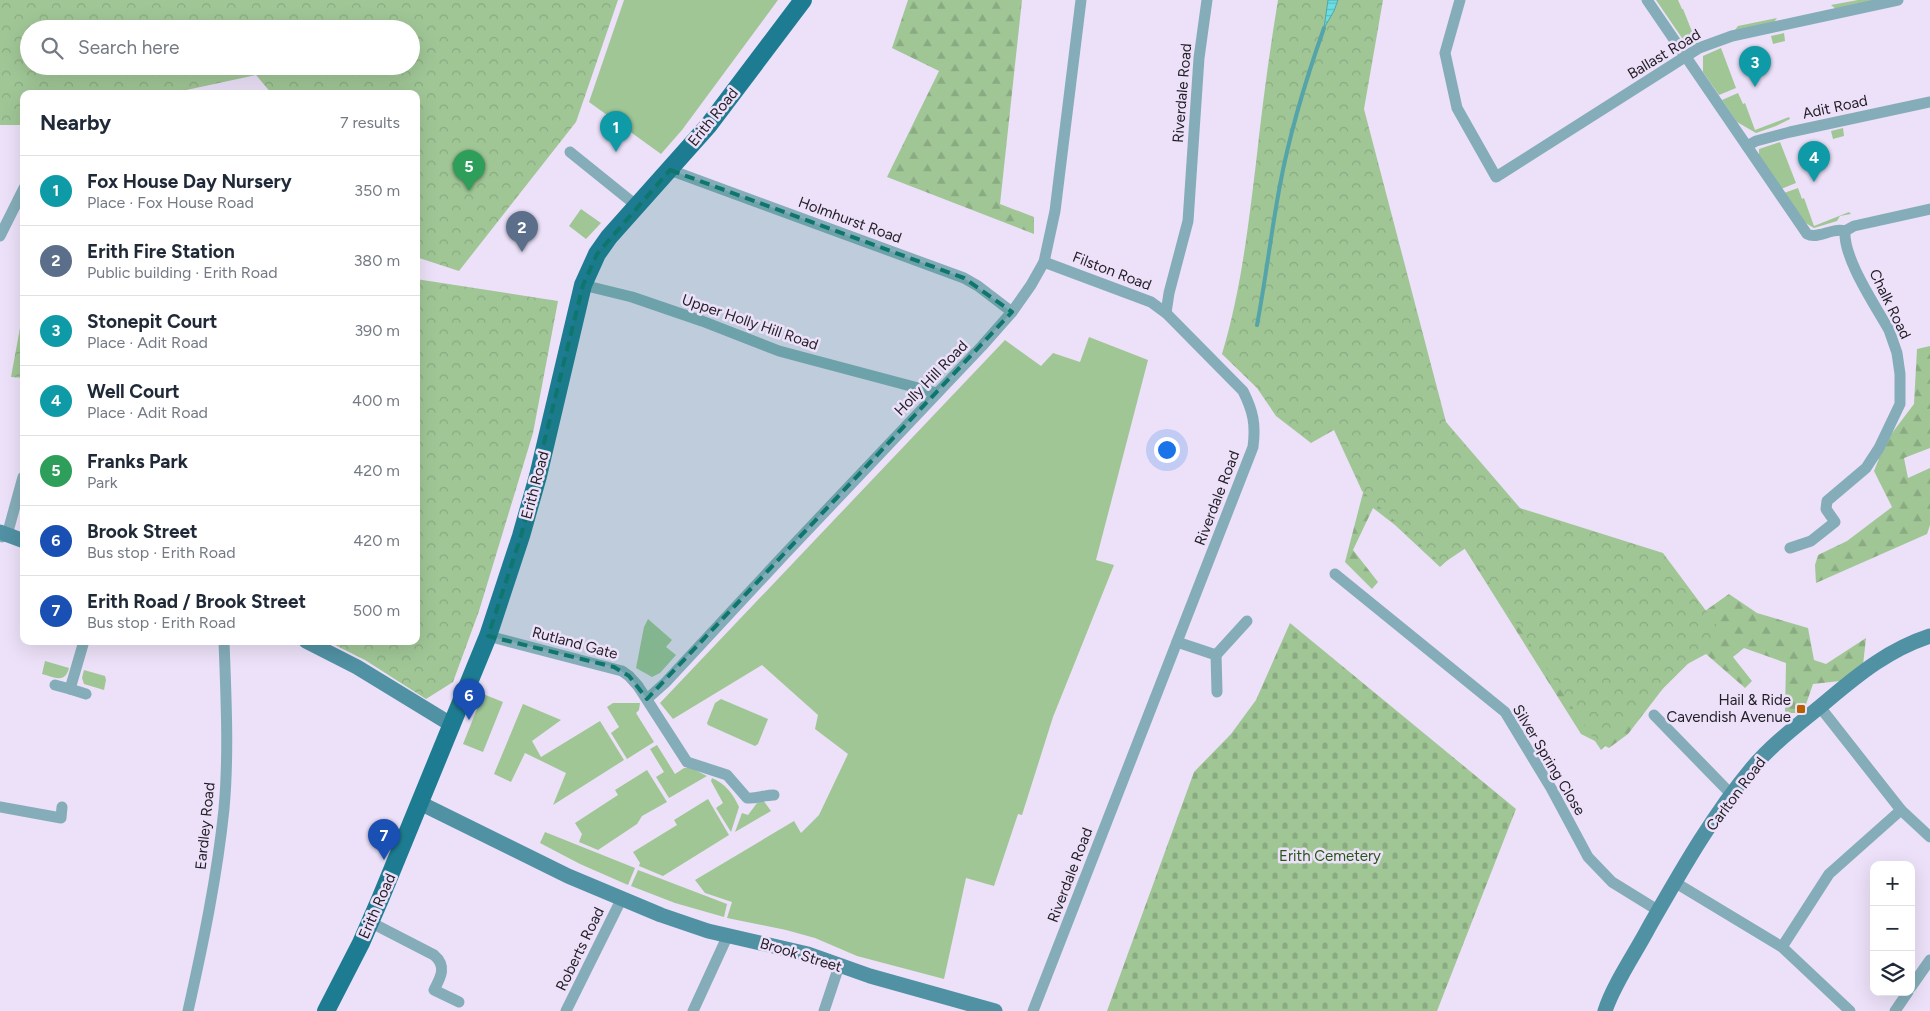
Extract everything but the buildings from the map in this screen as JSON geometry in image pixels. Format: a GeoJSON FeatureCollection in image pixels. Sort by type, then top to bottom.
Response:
{"type":"FeatureCollection","features":[{"type":"Feature","properties":{"kind":"main road","name":"Erith Road"},"geometry":{"type":"LineString","coordinates":[[326,1011],[370,922],[488,636],[522,536],[583,285],[597,254],[609,237],[708,126],[803,0]]}},
{"type":"Feature","properties":{"kind":"street","name":"Holly Hill Road"},"geometry":{"type":"LineString","coordinates":[[646,699],[665,683],[937,393],[1012,312],[1031,285],[1044,262],[1055,211],[1081,0]]}},
{"type":"Feature","properties":{"kind":"street","name":"Riverdale Road"},"geometry":{"type":"LineString","coordinates":[[1034,1011],[1253,447],[1255,428],[1250,406],[1243,391],[1166,313],[1169,293],[1188,221],[1199,58],[1208,0]]}},
{"type":"Feature","properties":{"kind":"street","name":"Ballast Road"},"geometry":{"type":"LineString","coordinates":[[1460,0],[1445,53],[1457,108],[1496,177],[1699,48],[1732,36],[1898,0]]}},
{"type":"Feature","properties":{"kind":"street"},"geometry":{"type":"LineString","coordinates":[[1647,0],[1807,234],[1813,236],[1839,229],[1845,230],[1854,226],[1930,209]]}},
{"type":"Feature","properties":{"kind":"street","name":"Adit Road"},"geometry":{"type":"LineString","coordinates":[[1747,146],[1756,141],[1790,132],[1930,102]]}},
{"type":"Feature","properties":{"kind":"street"},"geometry":{"type":"LineString","coordinates":[[570,152],[637,206]]}},
{"type":"Feature","properties":{"kind":"street","name":"Holmhurst Road"},"geometry":{"type":"LineString","coordinates":[[670,170],[964,278],[978,286],[1012,312]]}},
{"type":"Feature","properties":{"kind":"street"},"geometry":{"type":"LineString","coordinates":[[0,236],[4,216],[20,194]]}},
{"type":"Feature","properties":{"kind":"street","name":"Chalk Road"},"geometry":{"type":"LineString","coordinates":[[1790,548],[1811,541],[1835,522],[1826,509],[1828,501],[1866,468],[1879,448],[1900,404],[1900,374],[1893,341],[1889,330],[1852,262],[1846,246],[1845,230]]}},
{"type":"Feature","properties":{"kind":"street","name":"Filston Road"},"geometry":{"type":"LineString","coordinates":[[1044,262],[1151,302],[1166,313]]}},
{"type":"Feature","properties":{"kind":"street","name":"Upper Holly Hill Road"},"geometry":{"type":"LineString","coordinates":[[583,285],[632,297],[702,321],[779,351],[937,393]]}},
{"type":"Feature","properties":{"kind":"street"},"geometry":{"type":"LineString","coordinates":[[20,485],[2,535],[20,540]]}},
{"type":"Feature","properties":{"kind":"street","name":"Silver Spring Close"},"geometry":{"type":"LineString","coordinates":[[1335,574],[1505,712],[1551,788],[1588,857],[1612,882],[1659,911]]}},
{"type":"Feature","properties":{"kind":"street"},"geometry":{"type":"LineString","coordinates":[[1216,692],[1216,655],[1247,620]]}},
{"type":"Feature","properties":{"kind":"street","name":"Rutland Gate"},"geometry":{"type":"LineString","coordinates":[[488,636],[614,668],[630,676],[687,762],[727,775],[747,798],[756,799],[765,795],[774,795]]}},
{"type":"Feature","properties":{"kind":"street","name":"Carlton Road"},"geometry":{"type":"LineString","coordinates":[[1606,1011],[1620,979],[1702,839],[1731,794],[1753,767],[1774,745],[1863,671],[1891,652],[1929,638]]}},
{"type":"Feature","properties":{"kind":"street"},"geometry":{"type":"LineString","coordinates":[[1177,642],[1216,655]]}},
{"type":"Feature","properties":{"kind":"street"},"geometry":{"type":"LineString","coordinates":[[70,689],[83,645]]}},
{"type":"Feature","properties":{"kind":"street","name":"Eardley Road"},"geometry":{"type":"LineString","coordinates":[[188,1011],[216,874],[224,808],[226,749],[224,645]]}},
{"type":"Feature","properties":{"kind":"street"},"geometry":{"type":"LineString","coordinates":[[314,645],[357,667],[452,725]]}},
{"type":"Feature","properties":{"kind":"street"},"geometry":{"type":"LineString","coordinates":[[55,685],[86,694]]}},
{"type":"Feature","properties":{"kind":"street"},"geometry":{"type":"LineString","coordinates":[[1820,707],[1901,810],[1930,837]]}},
{"type":"Feature","properties":{"kind":"street"},"geometry":{"type":"LineString","coordinates":[[1654,715],[1731,794]]}},
{"type":"Feature","properties":{"kind":"street","name":"Brook Street"},"geometry":{"type":"LineString","coordinates":[[420,803],[621,900],[708,931],[808,954],[839,966],[995,1011]]}},
{"type":"Feature","properties":{"kind":"street"},"geometry":{"type":"LineString","coordinates":[[0,807],[61,818]]}},
{"type":"Feature","properties":{"kind":"street"},"geometry":{"type":"LineString","coordinates":[[1782,947],[1829,874],[1901,810]]}},
{"type":"Feature","properties":{"kind":"street"},"geometry":{"type":"LineString","coordinates":[[1676,883],[1782,947],[1850,1011]]}},
{"type":"Feature","properties":{"kind":"street","name":"Roberts Road"},"geometry":{"type":"LineString","coordinates":[[566,1011],[621,900]]}},
{"type":"Feature","properties":{"kind":"street"},"geometry":{"type":"LineString","coordinates":[[370,922],[434,954],[439,959],[443,971],[434,990],[459,1002]]}},
{"type":"Feature","properties":{"kind":"street"},"geometry":{"type":"LineString","coordinates":[[694,1011],[728,935]]}},
{"type":"Feature","properties":{"kind":"street"},"geometry":{"type":"LineString","coordinates":[[1915,981],[1930,960]]}},
{"type":"Feature","properties":{"kind":"street"},"geometry":{"type":"LineString","coordinates":[[824,1011],[839,966]]}},
{"type":"Feature","properties":{"kind":"street"},"geometry":{"type":"LineString","coordinates":[[1895,1011],[1905,996]]}},
{"type":"Feature","properties":{"kind":"highlighted area"},"geometry":{"type":"Polygon","coordinates":[[[670,170],[964,278],[1012,312],[647,699],[629,676],[614,667],[488,636],[521,536],[583,285],[597,254],[670,170]]]}},
{"type":"Feature","properties":{"kind":"green space"},"geometry":{"type":"Polygon","coordinates":[[[0,0],[618,0],[576,122],[459,271],[420,258],[420,90],[269,90],[256,75],[187,90],[20,90],[20,125],[0,125],[0,0]]]}},
{"type":"Feature","properties":{"kind":"green space"},"geometry":{"type":"Polygon","coordinates":[[[624,0],[778,0],[682,130],[661,154],[589,102],[624,0]]]}},
{"type":"Feature","properties":{"kind":"green space"},"geometry":{"type":"Polygon","coordinates":[[[908,0],[1022,0],[1000,204],[1034,217],[1034,234],[887,177],[939,71],[892,48],[908,0]]]}},
{"type":"Feature","properties":{"kind":"green space"},"geometry":{"type":"Polygon","coordinates":[[[1278,0],[1383,0],[1364,109],[1446,422],[1520,508],[1663,553],[1721,631],[1601,750],[1466,548],[1442,564],[1362,491],[1334,430],[1311,443],[1276,416],[1257,388],[1222,354],[1229,330],[1243,259],[1278,0]]]}},
{"type":"Feature","properties":{"kind":"green space"},"geometry":{"type":"Polygon","coordinates":[[[1656,0],[1678,0],[1696,39],[1693,41],[1682,38],[1656,0]]]}},
{"type":"Feature","properties":{"kind":"green space"},"geometry":{"type":"Polygon","coordinates":[[[1858,0],[1876,0],[1836,9],[1831,5],[1858,0]]]}},
{"type":"Feature","properties":{"kind":"green space"},"geometry":{"type":"Polygon","coordinates":[[[1777,18],[1774,22],[1735,30],[1738,26],[1777,18]]]}},
{"type":"Feature","properties":{"kind":"green space"},"geometry":{"type":"Polygon","coordinates":[[[1784,33],[1785,41],[1773,44],[1771,36],[1784,33]]]}},
{"type":"Feature","properties":{"kind":"green space"},"geometry":{"type":"Polygon","coordinates":[[[1721,48],[1736,88],[1719,95],[1703,72],[1703,56],[1721,48]]]}},
{"type":"Feature","properties":{"kind":"green space"},"geometry":{"type":"Polygon","coordinates":[[[1738,93],[1743,104],[1745,103],[1755,130],[1789,117],[1790,119],[1756,133],[1737,122],[1722,100],[1738,93]]]}},
{"type":"Feature","properties":{"kind":"green space"},"geometry":{"type":"Polygon","coordinates":[[[1843,128],[1844,136],[1833,139],[1831,131],[1843,128]]]}},
{"type":"Feature","properties":{"kind":"green space"},"geometry":{"type":"Polygon","coordinates":[[[1780,142],[1796,183],[1781,189],[1759,156],[1759,149],[1780,142]]]}},
{"type":"Feature","properties":{"kind":"green space"},"geometry":{"type":"Polygon","coordinates":[[[1798,188],[1802,199],[1804,198],[1814,226],[1849,212],[1851,214],[1840,216],[1837,221],[1814,228],[1804,222],[1784,193],[1798,188]]]}},
{"type":"Feature","properties":{"kind":"green space"},"geometry":{"type":"Polygon","coordinates":[[[581,209],[601,223],[586,239],[569,226],[581,209]]]}},
{"type":"Feature","properties":{"kind":"green space"},"geometry":{"type":"Polygon","coordinates":[[[420,280],[558,301],[533,433],[479,611],[453,682],[426,699],[365,660],[335,645],[420,645],[420,280]]]}},
{"type":"Feature","properties":{"kind":"green space"},"geometry":{"type":"Polygon","coordinates":[[[20,328],[20,378],[11,377],[20,328]]]}},
{"type":"Feature","properties":{"kind":"green space"},"geometry":{"type":"Polygon","coordinates":[[[1089,337],[1148,360],[1096,560],[1114,565],[1053,717],[1022,815],[1018,814],[994,886],[966,878],[944,979],[857,956],[815,938],[727,918],[732,902],[705,893],[695,880],[794,821],[801,833],[819,815],[848,754],[815,729],[818,715],[762,665],[673,719],[660,703],[1005,340],[1041,366],[1053,353],[1080,362],[1089,337]]]}},
{"type":"Feature","properties":{"kind":"green space"},"geometry":{"type":"Polygon","coordinates":[[[1930,346],[1930,448],[1904,458],[1908,478],[1930,468],[1930,525],[1927,534],[1816,583],[1815,565],[1818,555],[1847,541],[1892,507],[1874,471],[1886,441],[1914,404],[1917,349],[1930,346]]]}},
{"type":"Feature","properties":{"kind":"green space"},"geometry":{"type":"Polygon","coordinates":[[[1444,448],[1661,642],[1729,594],[1757,613],[1808,628],[1814,660],[1826,664],[1866,638],[1863,665],[1840,681],[1813,684],[1803,713],[1785,713],[1786,663],[1744,648],[1733,657],[1752,681],[1745,688],[1706,654],[1678,669],[1628,734],[1609,748],[1581,734],[1463,546],[1440,567],[1395,525],[1373,508],[1353,550],[1378,582],[1372,589],[1345,562],[1365,485],[1444,448]]]}},
{"type":"Feature","properties":{"kind":"green space"},"geometry":{"type":"Polygon","coordinates":[[[648,619],[672,640],[666,647],[676,655],[660,673],[652,677],[636,668],[644,627],[648,619]]]}},
{"type":"Feature","properties":{"kind":"green space","name":"Erith Cemetery"},"geometry":{"type":"Polygon","coordinates":[[[1290,623],[1516,809],[1437,1011],[1107,1011],[1194,772],[1231,734],[1256,700],[1290,623]]]}},
{"type":"Feature","properties":{"kind":"green space"},"geometry":{"type":"Polygon","coordinates":[[[45,661],[69,668],[67,673],[62,678],[42,674],[45,661]]]}},
{"type":"Feature","properties":{"kind":"green space"},"geometry":{"type":"Polygon","coordinates":[[[84,670],[105,676],[104,690],[84,684],[82,678],[84,670]]]}},
{"type":"Feature","properties":{"kind":"green space"},"geometry":{"type":"Polygon","coordinates":[[[483,694],[503,702],[483,752],[463,744],[483,694]]]}},
{"type":"Feature","properties":{"kind":"green space"},"geometry":{"type":"Polygon","coordinates":[[[721,699],[768,719],[758,744],[755,746],[708,725],[707,723],[715,703],[721,699]]]}},
{"type":"Feature","properties":{"kind":"green space"},"geometry":{"type":"Polygon","coordinates":[[[613,703],[640,703],[639,710],[636,713],[654,742],[627,759],[611,733],[619,727],[607,707],[613,703]]]}},
{"type":"Feature","properties":{"kind":"green space"},"geometry":{"type":"Polygon","coordinates":[[[523,704],[561,720],[532,741],[541,757],[600,721],[624,760],[553,805],[566,773],[525,753],[511,782],[494,774],[523,704]]]}},
{"type":"Feature","properties":{"kind":"green space"},"geometry":{"type":"Polygon","coordinates":[[[657,745],[675,774],[684,768],[691,768],[707,776],[669,798],[656,777],[664,772],[650,749],[657,745]]]}},
{"type":"Feature","properties":{"kind":"green space"},"geometry":{"type":"Polygon","coordinates":[[[647,770],[667,802],[642,816],[637,824],[598,850],[579,842],[582,834],[575,823],[618,795],[615,790],[647,770]]]}},
{"type":"Feature","properties":{"kind":"green space"},"geometry":{"type":"Polygon","coordinates":[[[712,778],[728,790],[739,807],[731,832],[716,808],[723,803],[711,781],[712,778]]]}},
{"type":"Feature","properties":{"kind":"green space"},"geometry":{"type":"Polygon","coordinates":[[[708,799],[729,835],[663,876],[639,866],[640,863],[633,852],[677,825],[674,820],[708,799]]]}},
{"type":"Feature","properties":{"kind":"green space"},"geometry":{"type":"Polygon","coordinates":[[[763,800],[771,811],[735,832],[742,813],[748,815],[757,803],[763,800]]]}},
{"type":"Feature","properties":{"kind":"green space"},"geometry":{"type":"Polygon","coordinates":[[[545,832],[635,868],[628,885],[580,864],[540,843],[545,832]]]}},
{"type":"Feature","properties":{"kind":"green space"},"geometry":{"type":"Polygon","coordinates":[[[638,870],[727,904],[724,917],[675,903],[631,886],[638,870]]]}},
{"type":"Feature","properties":{"kind":"shaded area"},"geometry":{"type":"Polygon","coordinates":[[[1328,0],[1338,0],[1324,28],[1328,0]]]}},
{"type":"Feature","properties":{"kind":"waterway"},"geometry":{"type":"LineString","coordinates":[[1257,325],[1284,165],[1299,105],[1324,28]]}},
{"type":"Feature","properties":{"kind":"place","name":"Stonepit Court"},"geometry":{"type":"Point","coordinates":[1755,87]}},
{"type":"Feature","properties":{"kind":"place","name":"Fox House Day Nursery"},"geometry":{"type":"Point","coordinates":[616,152]}},
{"type":"Feature","properties":{"kind":"place","name":"Well Court"},"geometry":{"type":"Point","coordinates":[1814,182]}},
{"type":"Feature","properties":{"kind":"place","name":"Franks Park"},"geometry":{"type":"Point","coordinates":[469,191]}},
{"type":"Feature","properties":{"kind":"place","name":"Erith Fire Station"},"geometry":{"type":"Point","coordinates":[522,252]}},
{"type":"Feature","properties":{"kind":"place","name":"Hail & Ride Cavendish Avenue"},"geometry":{"type":"Point","coordinates":[1801,709]}},
{"type":"Feature","properties":{"kind":"place","name":"Brook Street"},"geometry":{"type":"Point","coordinates":[469,720]}},
{"type":"Feature","properties":{"kind":"place","name":"Erith Road / Brook Street"},"geometry":{"type":"Point","coordinates":[384,860]}}]}
